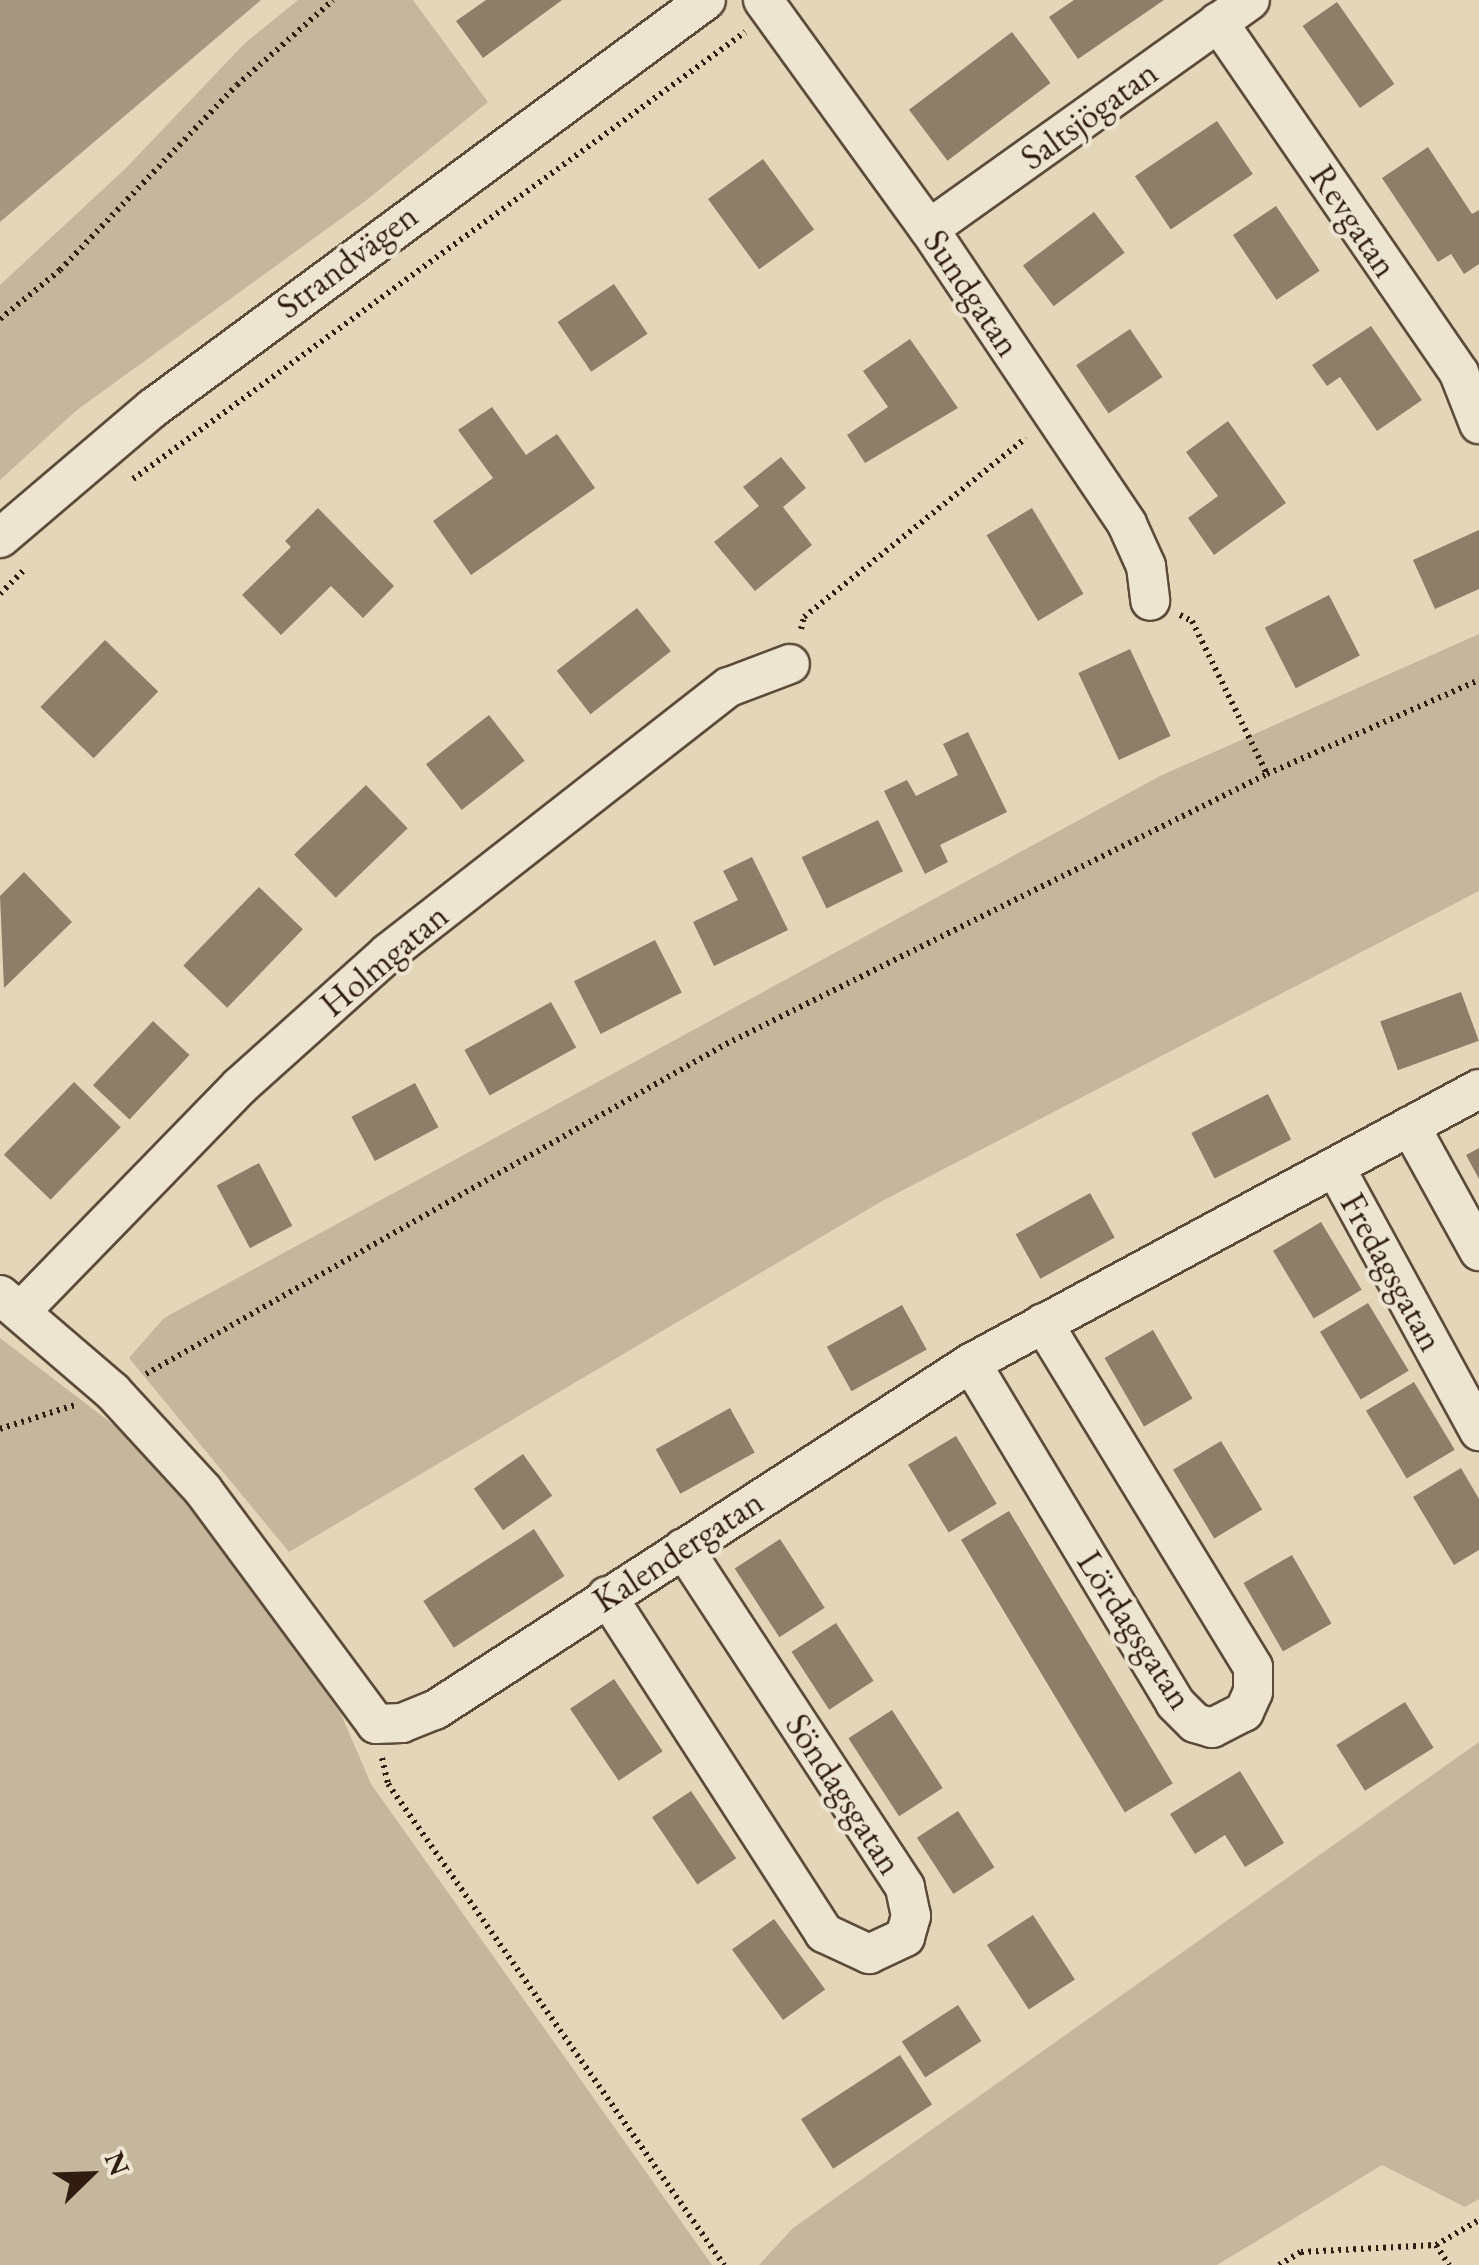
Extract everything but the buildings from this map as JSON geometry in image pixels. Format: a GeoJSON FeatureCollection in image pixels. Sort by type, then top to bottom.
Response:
{"type":"FeatureCollection","features":[{"type":"Feature","properties":{"kind":"street","name":"Strandvägen"},"geometry":{"type":"LineString","coordinates":[[0,538],[152,408],[706,0]]}},
{"type":"Feature","properties":{"kind":"street","name":"Saltsjögatan"},"geometry":{"type":"LineString","coordinates":[[929,229],[1250,0]]}},
{"type":"Feature","properties":{"kind":"street","name":"Sundgatan"},"geometry":{"type":"LineString","coordinates":[[768,7],[929,229],[1127,524],[1146,566],[1150,601]]}},
{"type":"Feature","properties":{"kind":"street","name":"Revgatan"},"geometry":{"type":"LineString","coordinates":[[1218,22],[1459,374],[1479,424]]}},
{"type":"Feature","properties":{"kind":"street","name":"Holmgatan"},"geometry":{"type":"LineString","coordinates":[[10,1303],[388,953],[729,687],[790,664]]}},
{"type":"Feature","properties":{"kind":"street","name":"Kalendergatan"},"geometry":{"type":"LineString","coordinates":[[376,1724],[434,1710],[971,1363],[1479,1089]]}},
{"type":"Feature","properties":{"kind":"street"},"geometry":{"type":"LineString","coordinates":[[1410,1126],[1479,1251]]}},
{"type":"Feature","properties":{"kind":"street","name":"Fredagsgatan"},"geometry":{"type":"LineString","coordinates":[[1335,1167],[1479,1430]]}},
{"type":"Feature","properties":{"kind":"street"},"geometry":{"type":"LineString","coordinates":[[10,1303],[113,1392],[203,1490],[376,1724]]}},
{"type":"Feature","properties":{"kind":"street","name":"Lördagsgatan"},"geometry":{"type":"LineString","coordinates":[[971,1363],[1175,1702],[1212,1728],[1244,1712],[1253,1692],[1253,1667],[1044,1324]]}},
{"type":"Feature","properties":{"kind":"street","name":"Söndagsgatan"},"geometry":{"type":"LineString","coordinates":[[607,1596],[824,1933],[869,1954],[905,1937],[912,1916],[905,1886],[683,1548]]}},
{"type":"Feature","properties":{"kind":"path"},"geometry":{"type":"LineString","coordinates":[[0,319],[60,270],[237,85],[333,0]]}},
{"type":"Feature","properties":{"kind":"path"},"geometry":{"type":"LineString","coordinates":[[120,488],[768,7]]}},
{"type":"Feature","properties":{"kind":"path"},"geometry":{"type":"LineString","coordinates":[[790,664],[804,618],[1054,415]]}},
{"type":"Feature","properties":{"kind":"path"},"geometry":{"type":"LineString","coordinates":[[0,594],[38,556]]}},
{"type":"Feature","properties":{"kind":"path"},"geometry":{"type":"LineString","coordinates":[[1150,601],[1192,621],[1268,774]]}},
{"type":"Feature","properties":{"kind":"path"},"geometry":{"type":"LineString","coordinates":[[0,1429],[113,1392],[726,1044],[1268,774],[1479,680]]}},
{"type":"Feature","properties":{"kind":"path"},"geometry":{"type":"LineString","coordinates":[[376,1724],[388,1784],[724,2265]]}},
{"type":"Feature","properties":{"kind":"path"},"geometry":{"type":"LineString","coordinates":[[1279,2265],[1301,2252],[1436,2244],[1479,2220]]}},
{"type":"Feature","properties":{"kind":"path"},"geometry":{"type":"LineString","coordinates":[[1436,2244],[1449,2265]]}},
{"type":"Feature","properties":{"kind":"shaded area"},"geometry":{"type":"Polygon","coordinates":[[[0,0],[261,0],[0,222],[0,0]]]}},
{"type":"Feature","properties":{"kind":"shaded area"},"geometry":{"type":"Polygon","coordinates":[[[298,0],[413,0],[488,102],[364,202],[77,410],[0,480],[0,285],[126,168],[245,43],[298,0]]]}},
{"type":"Feature","properties":{"kind":"shaded area"},"geometry":{"type":"Polygon","coordinates":[[[1479,634],[1479,891],[882,1201],[289,1552],[129,1358],[164,1318],[1160,776],[1479,634]]]}},
{"type":"Feature","properties":{"kind":"shaded area"},"geometry":{"type":"Polygon","coordinates":[[[0,1338],[123,1432],[191,1499],[341,1714],[371,1784],[712,2265],[0,2265],[0,1338]]]}},
{"type":"Feature","properties":{"kind":"shaded area"},"geometry":{"type":"Polygon","coordinates":[[[1479,1742],[1479,2199],[1465,2207],[1382,2165],[1217,2265],[759,2265],[793,2228],[1479,1742]]]}}]}
